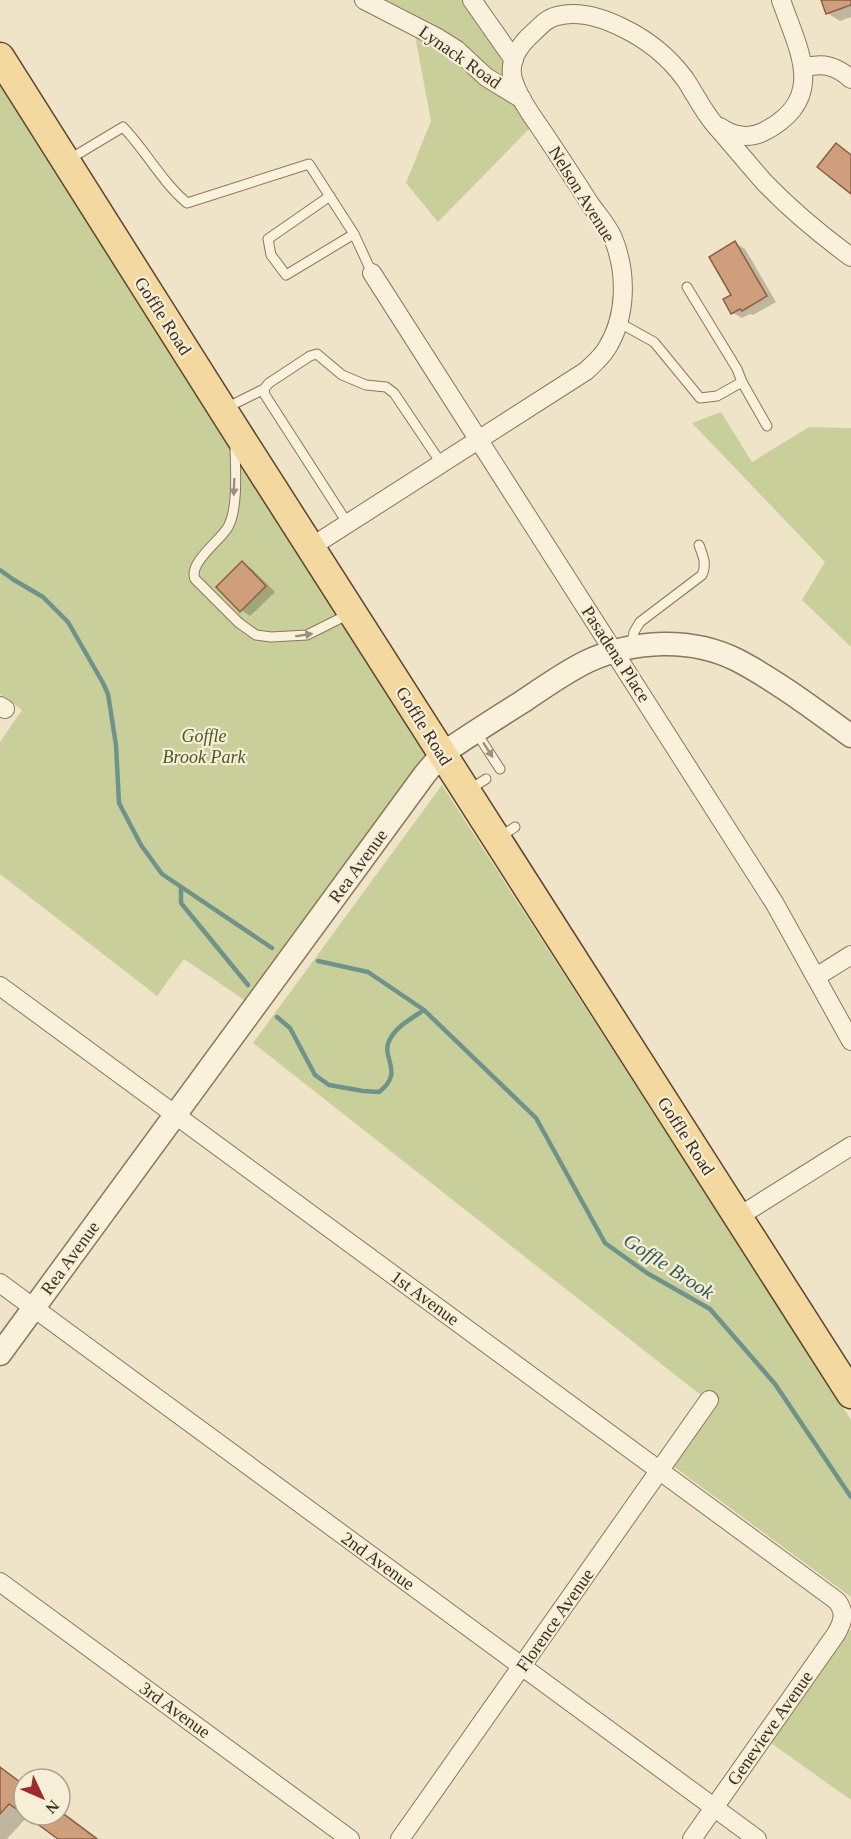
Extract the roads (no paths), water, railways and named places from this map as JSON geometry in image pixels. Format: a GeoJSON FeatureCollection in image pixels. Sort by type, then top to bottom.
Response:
{"type":"FeatureCollection","features":[{"type":"Feature","properties":{"kind":"main road","name":"Goffle Road"},"geometry":{"type":"LineString","coordinates":[[0,57],[442,754],[476,785],[738,1217],[851,1394]]}},
{"type":"Feature","properties":{"kind":"street","name":"Lynack Road"},"geometry":{"type":"LineString","coordinates":[[364,0],[438,38],[457,50],[486,77],[523,100]]}},
{"type":"Feature","properties":{"kind":"street"},"geometry":{"type":"LineString","coordinates":[[472,0],[514,60]]}},
{"type":"Feature","properties":{"kind":"street"},"geometry":{"type":"LineString","coordinates":[[711,120],[726,131],[740,136],[755,136],[779,123],[792,111],[804,84],[804,68],[781,0]]}},
{"type":"Feature","properties":{"kind":"street"},"geometry":{"type":"LineString","coordinates":[[514,60],[516,51],[524,41],[547,20],[557,16],[592,15],[610,21],[639,36],[656,48],[686,80],[711,120],[767,185],[851,257]]}},
{"type":"Feature","properties":{"kind":"street","name":"Nelson Avenue"},"geometry":{"type":"LineString","coordinates":[[311,547],[586,371],[608,347],[618,322],[623,289],[621,267],[612,237],[523,100],[512,74],[514,60]]}},
{"type":"Feature","properties":{"kind":"street"},"geometry":{"type":"LineString","coordinates":[[804,68],[814,64],[825,64],[836,68],[851,79]]}},
{"type":"Feature","properties":{"kind":"street","name":"Pasadena Place"},"geometry":{"type":"LineString","coordinates":[[372,273],[478,440],[623,650],[775,904],[851,1041]]}},
{"type":"Feature","properties":{"kind":"street","name":"Rea Avenue"},"geometry":{"type":"LineString","coordinates":[[0,1354],[425,774],[442,754],[586,662],[623,650],[659,643],[687,645],[713,651],[736,660],[762,675],[851,736]]}},
{"type":"Feature","properties":{"kind":"street"},"geometry":{"type":"LineString","coordinates":[[816,977],[851,955]]}},
{"type":"Feature","properties":{"kind":"street","name":"1st Avenue"},"geometry":{"type":"LineString","coordinates":[[0,986],[837,1601],[842,1607],[844,1616]]}},
{"type":"Feature","properties":{"kind":"street"},"geometry":{"type":"LineString","coordinates":[[738,1217],[851,1146]]}},
{"type":"Feature","properties":{"kind":"street","name":"2nd Avenue"},"geometry":{"type":"LineString","coordinates":[[0,1283],[757,1839]]}},
{"type":"Feature","properties":{"kind":"street","name":"Florence Avenue"},"geometry":{"type":"LineString","coordinates":[[400,1839],[709,1400]]}},
{"type":"Feature","properties":{"kind":"street","name":"3rd Avenue"},"geometry":{"type":"LineString","coordinates":[[0,1582],[350,1839]]}},
{"type":"Feature","properties":{"kind":"street","name":"Genevieve Avenue"},"geometry":{"type":"LineString","coordinates":[[692,1839],[836,1634],[844,1616]]}},
{"type":"Feature","properties":{"kind":"lane"},"geometry":{"type":"LineString","coordinates":[[66,162],[123,127],[141,145],[174,192],[187,203],[309,164],[354,234],[372,273]]}},
{"type":"Feature","properties":{"kind":"lane"},"geometry":{"type":"LineString","coordinates":[[330,196],[268,239],[271,255],[286,275],[354,234]]}},
{"type":"Feature","properties":{"kind":"lane"},"geometry":{"type":"LineString","coordinates":[[687,287],[737,369],[767,426]]}},
{"type":"Feature","properties":{"kind":"lane"},"geometry":{"type":"LineString","coordinates":[[618,322],[654,342],[700,398],[717,396],[742,382]]}},
{"type":"Feature","properties":{"kind":"lane"},"geometry":{"type":"LineString","coordinates":[[352,613],[307,635],[271,637],[251,633],[195,579],[194,570],[221,537],[231,519],[234,503],[229,419],[268,383],[310,356],[317,354],[342,375],[366,385],[386,387],[394,393],[441,464]]}},
{"type":"Feature","properties":{"kind":"lane"},"geometry":{"type":"LineString","coordinates":[[264,389],[265,395],[348,524]]}},
{"type":"Feature","properties":{"kind":"lane"},"geometry":{"type":"LineString","coordinates":[[623,650],[640,622],[702,575],[705,561],[699,545]]}},
{"type":"Feature","properties":{"kind":"lane"},"geometry":{"type":"LineString","coordinates":[[476,732],[500,769]]}},
{"type":"Feature","properties":{"kind":"waterway","name":"Goffle Brook"},"geometry":{"type":"LineString","coordinates":[[0,570],[43,597],[68,622],[103,683],[108,694],[116,745],[119,803],[141,845],[162,874],[272,948]]}},
{"type":"Feature","properties":{"kind":"waterway","name":"Goffle Brook"},"geometry":{"type":"LineString","coordinates":[[181,887],[181,903],[248,985]]}},
{"type":"Feature","properties":{"kind":"waterway","name":"Goffle Brook"},"geometry":{"type":"LineString","coordinates":[[318,961],[368,972],[424,1010],[536,1118],[605,1243],[647,1273],[710,1309],[775,1384],[851,1497]]}},
{"type":"Feature","properties":{"kind":"waterway","name":"Goffle Brook"},"geometry":{"type":"LineString","coordinates":[[277,1017],[290,1028],[315,1075],[329,1085],[379,1092],[387,1085],[390,1078],[391,1065],[387,1047],[389,1041],[400,1027],[424,1010]]}},
{"type":"Feature","properties":{"kind":"park label","name":"Goffle Brook Park"},"geometry":{"type":"Point","coordinates":[204,746]}}]}
